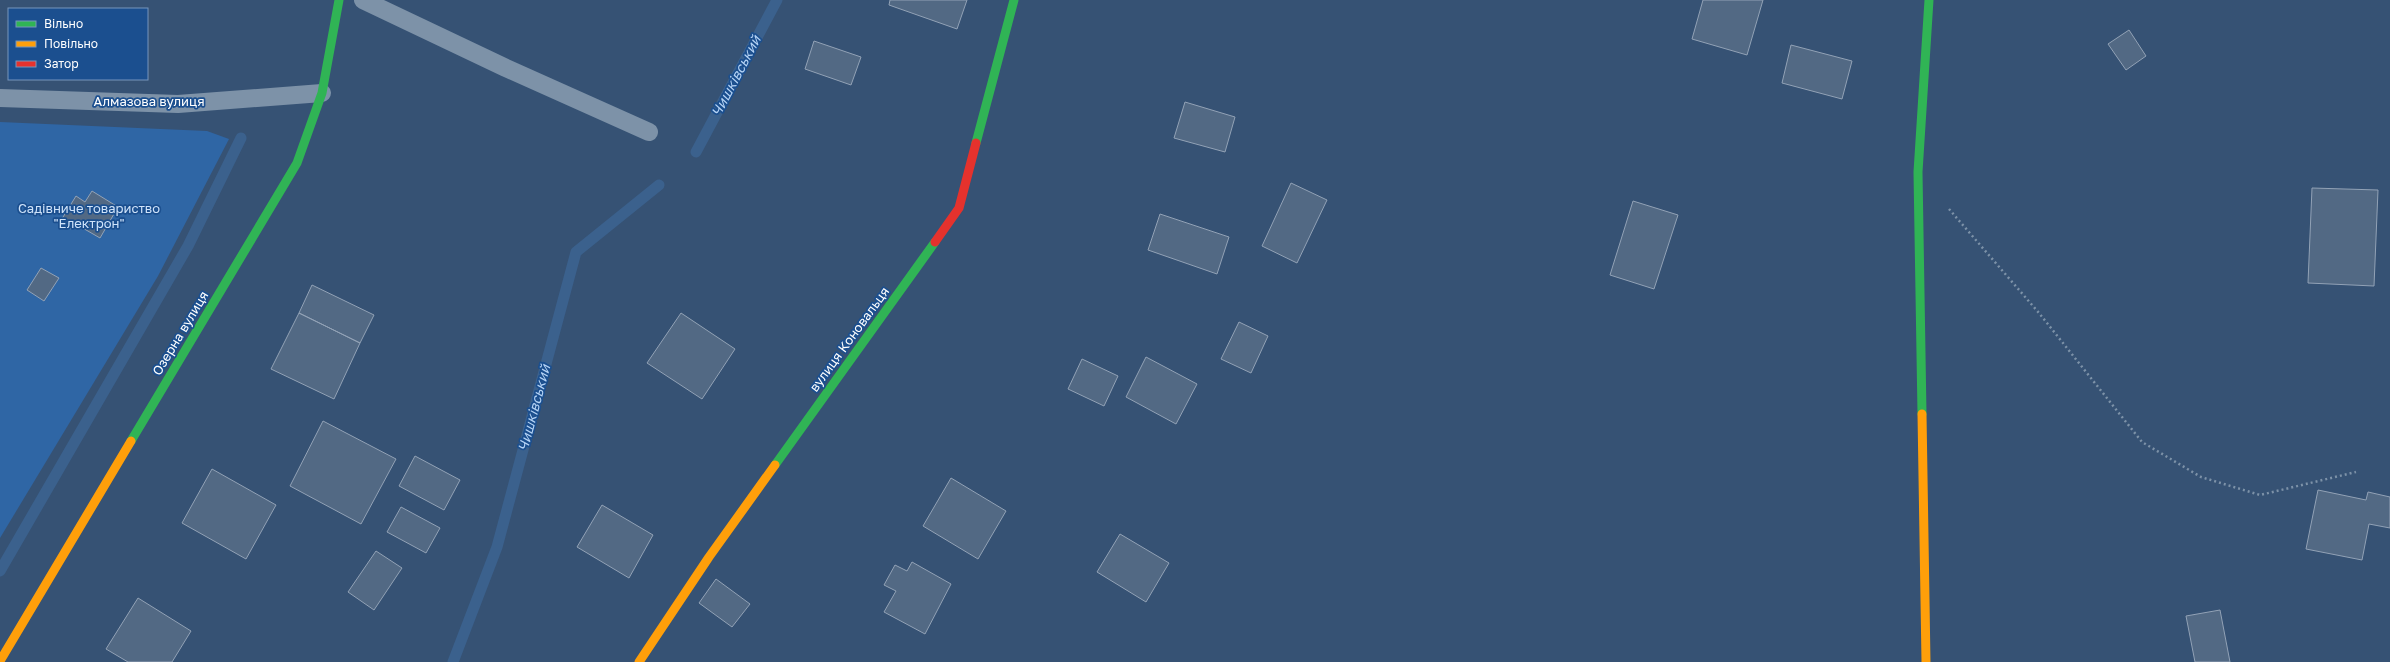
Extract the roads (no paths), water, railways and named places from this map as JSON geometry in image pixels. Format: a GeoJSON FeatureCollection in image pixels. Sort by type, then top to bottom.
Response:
{"type":"FeatureCollection","features":[{"type":"Feature","properties":{"kind":"street","name":"Озерна вулиця"},"geometry":{"type":"LineString","coordinates":[[0,661],[297,163],[322,93],[339,0]]}},
{"type":"Feature","properties":{"kind":"street","name":"вулиця Коновальця"},"geometry":{"type":"LineString","coordinates":[[639,662],[709,557],[959,208],[1014,0]]}},
{"type":"Feature","properties":{"kind":"street"},"geometry":{"type":"LineString","coordinates":[[1926,662],[1918,172],[1929,0]]}},
{"type":"Feature","properties":{"kind":"lane"},"geometry":{"type":"LineString","coordinates":[[363,0],[506,68],[649,132]]}},
{"type":"Feature","properties":{"kind":"lane","name":"Алмазова вулиця"},"geometry":{"type":"LineString","coordinates":[[0,98],[178,104],[322,93]]}},
{"type":"Feature","properties":{"kind":"waterway","name":"Чишківський"},"geometry":{"type":"LineString","coordinates":[[696,152],[777,0]]}},
{"type":"Feature","properties":{"kind":"waterway"},"geometry":{"type":"LineString","coordinates":[[0,571],[188,246],[241,138]]}},
{"type":"Feature","properties":{"kind":"waterway","name":"Чишківський"},"geometry":{"type":"LineString","coordinates":[[453,662],[497,547],[576,252],[659,185]]}},
{"type":"Feature","properties":{"kind":"park label","name":"Садівниче товариство \"Електрон\""},"geometry":{"type":"Point","coordinates":[89,216]}}]}
